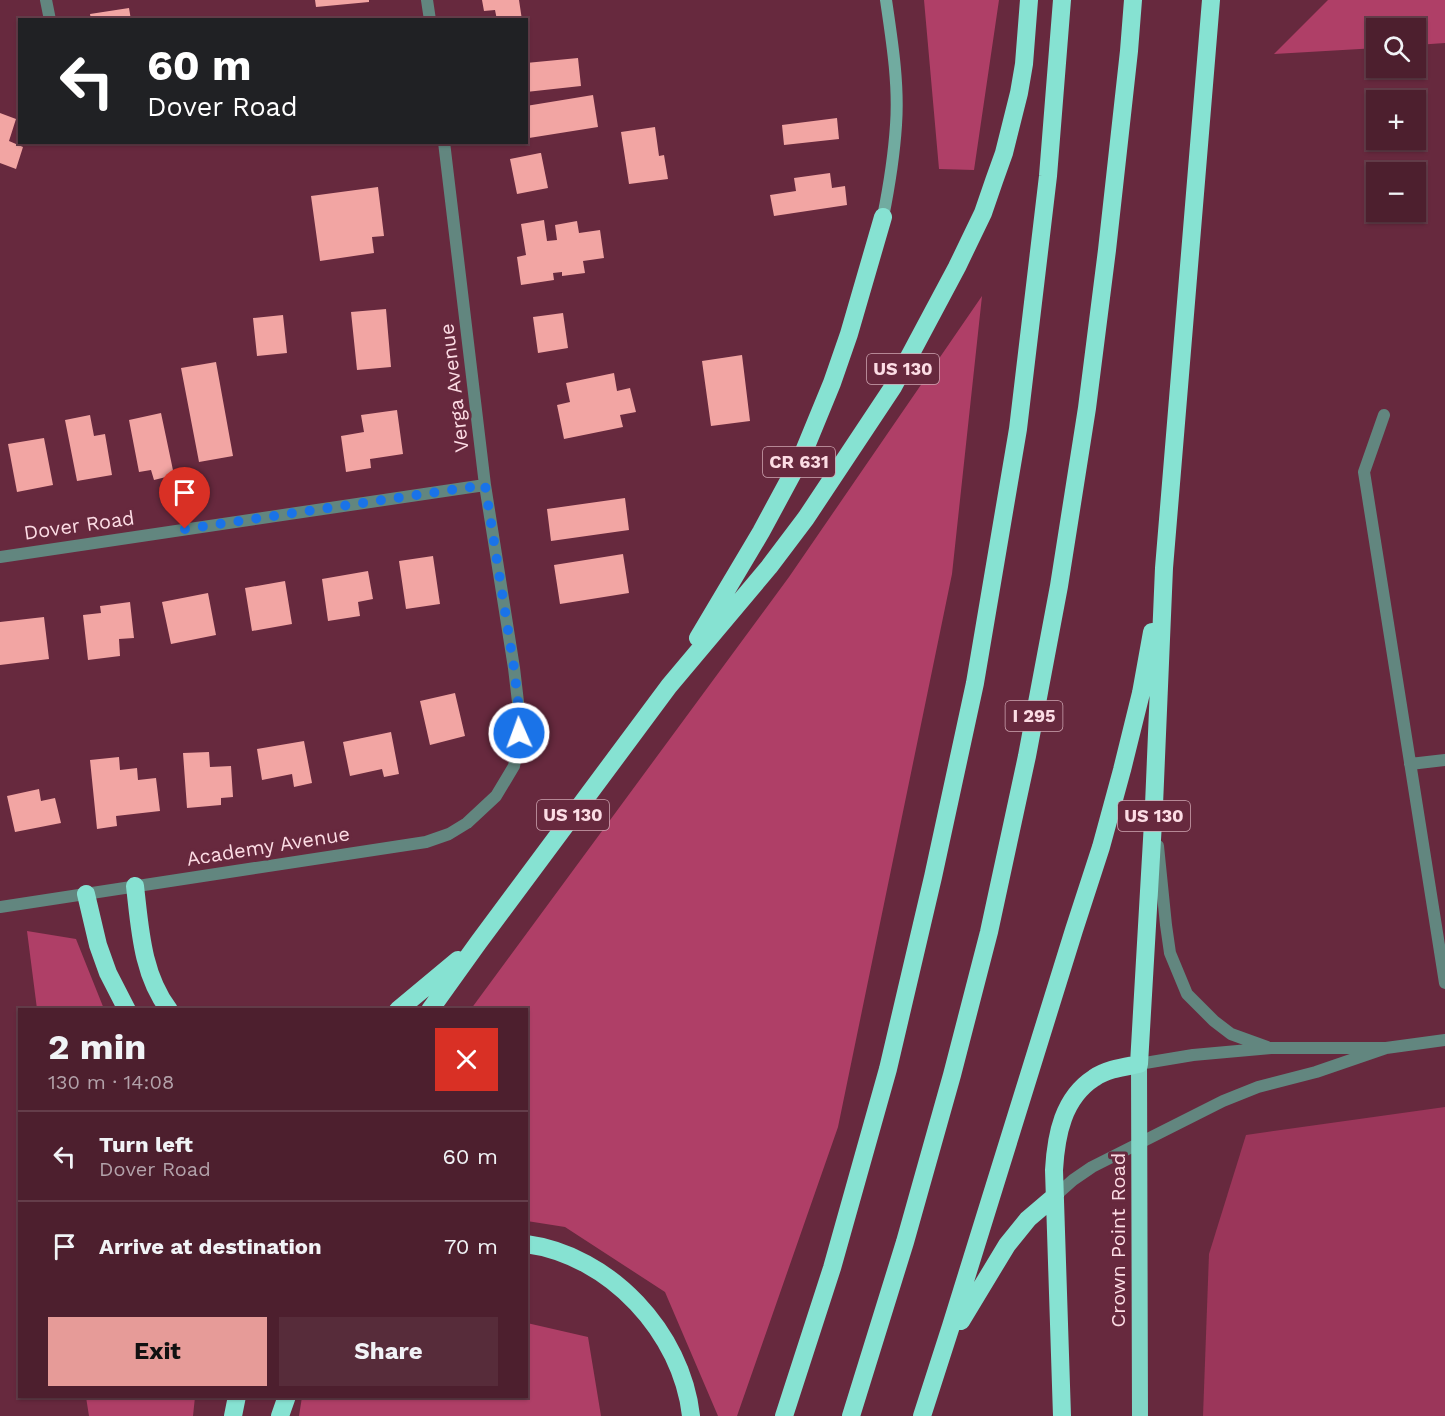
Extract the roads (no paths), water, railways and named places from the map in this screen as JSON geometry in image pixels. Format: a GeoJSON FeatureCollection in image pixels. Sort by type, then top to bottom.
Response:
{"type":"FeatureCollection","features":[{"type":"Feature","properties":{"kind":"highway","name":"US 130"},"geometry":{"type":"LineString","coordinates":[[431,1008],[669,686],[769,567],[806,518],[893,387],[952,278],[982,213],[1004,153],[1024,64],[1029,0]]}},
{"type":"Feature","properties":{"kind":"highway"},"geometry":{"type":"LineString","coordinates":[[784,1416],[831,1268],[888,1069],[975,683],[1019,418],[1048,176],[1062,0]]}},
{"type":"Feature","properties":{"kind":"highway","name":"I 295"},"geometry":{"type":"LineString","coordinates":[[851,1416],[905,1242],[952,1075],[989,932],[1027,756],[1059,586],[1087,408],[1109,238],[1130,51],[1133,0]]}},
{"type":"Feature","properties":{"kind":"highway","name":"US 130"},"geometry":{"type":"LineString","coordinates":[[1139,1064],[1154,805],[1164,568],[1211,0]]}},
{"type":"Feature","properties":{"kind":"highway","name":"CR 631"},"geometry":{"type":"LineString","coordinates":[[669,686],[761,532],[802,456],[849,334],[884,217]]}},
{"type":"Feature","properties":{"kind":"highway"},"geometry":{"type":"LineString","coordinates":[[922,1416],[1101,847],[1141,693],[1164,568]]}},
{"type":"Feature","properties":{"kind":"highway"},"geometry":{"type":"LineString","coordinates":[[135,886],[142,941],[150,975],[155,989],[168,1008]]}},
{"type":"Feature","properties":{"kind":"highway"},"geometry":{"type":"LineString","coordinates":[[86,894],[108,973],[126,1008]]}},
{"type":"Feature","properties":{"kind":"highway"},"geometry":{"type":"LineString","coordinates":[[400,1008],[478,943]]}},
{"type":"Feature","properties":{"kind":"highway"},"geometry":{"type":"LineString","coordinates":[[1062,1416],[1054,1196],[1055,1148],[1067,1108],[1079,1090],[1095,1077],[1114,1069],[1139,1064]]}},
{"type":"Feature","properties":{"kind":"highway","name":"Crown Point Road"},"geometry":{"type":"LineString","coordinates":[[1139,1064],[1140,1416]]}},
{"type":"Feature","properties":{"kind":"highway"},"geometry":{"type":"LineString","coordinates":[[939,1363],[968,1308],[1007,1245],[1028,1219],[1054,1196]]}},
{"type":"Feature","properties":{"kind":"highway"},"geometry":{"type":"LineString","coordinates":[[528,1244],[570,1257],[601,1272],[624,1290],[649,1316],[680,1371],[691,1416]]}},
{"type":"Feature","properties":{"kind":"highway"},"geometry":{"type":"LineString","coordinates":[[226,1416],[227,1398]]}},
{"type":"Feature","properties":{"kind":"highway"},"geometry":{"type":"LineString","coordinates":[[233,1416],[237,1398]]}},
{"type":"Feature","properties":{"kind":"highway"},"geometry":{"type":"LineString","coordinates":[[280,1416],[286,1398]]}},
{"type":"Feature","properties":{"kind":"main road","name":"CR 631"},"geometry":{"type":"LineString","coordinates":[[884,217],[897,124],[896,87],[886,0]]}},
{"type":"Feature","properties":{"kind":"street"},"geometry":{"type":"LineString","coordinates":[[46,0],[50,18]]}},
{"type":"Feature","properties":{"kind":"street"},"geometry":{"type":"LineString","coordinates":[[427,0],[430,18]]}},
{"type":"Feature","properties":{"kind":"street","name":"Verga Avenue"},"geometry":{"type":"LineString","coordinates":[[444,144],[485,485],[520,719],[518,747],[512,770]]}},
{"type":"Feature","properties":{"kind":"street"},"geometry":{"type":"LineString","coordinates":[[1384,415],[1364,472],[1445,983]]}},
{"type":"Feature","properties":{"kind":"street","name":"Dover Road"},"geometry":{"type":"LineString","coordinates":[[0,556],[485,485]]}},
{"type":"Feature","properties":{"kind":"street"},"geometry":{"type":"LineString","coordinates":[[1410,764],[1445,760]]}},
{"type":"Feature","properties":{"kind":"street","name":"Academy Avenue"},"geometry":{"type":"LineString","coordinates":[[0,908],[426,842],[449,834],[467,824],[496,796],[512,770]]}},
{"type":"Feature","properties":{"kind":"street"},"geometry":{"type":"LineString","coordinates":[[1154,805],[1170,953],[1187,994],[1214,1022],[1231,1034],[1271,1048]]}},
{"type":"Feature","properties":{"kind":"street"},"geometry":{"type":"LineString","coordinates":[[1139,1064],[1192,1055],[1271,1048],[1386,1048],[1445,1040]]}},
{"type":"Feature","properties":{"kind":"street"},"geometry":{"type":"LineString","coordinates":[[1054,1196],[1092,1167],[1223,1101],[1386,1048]]}}]}
